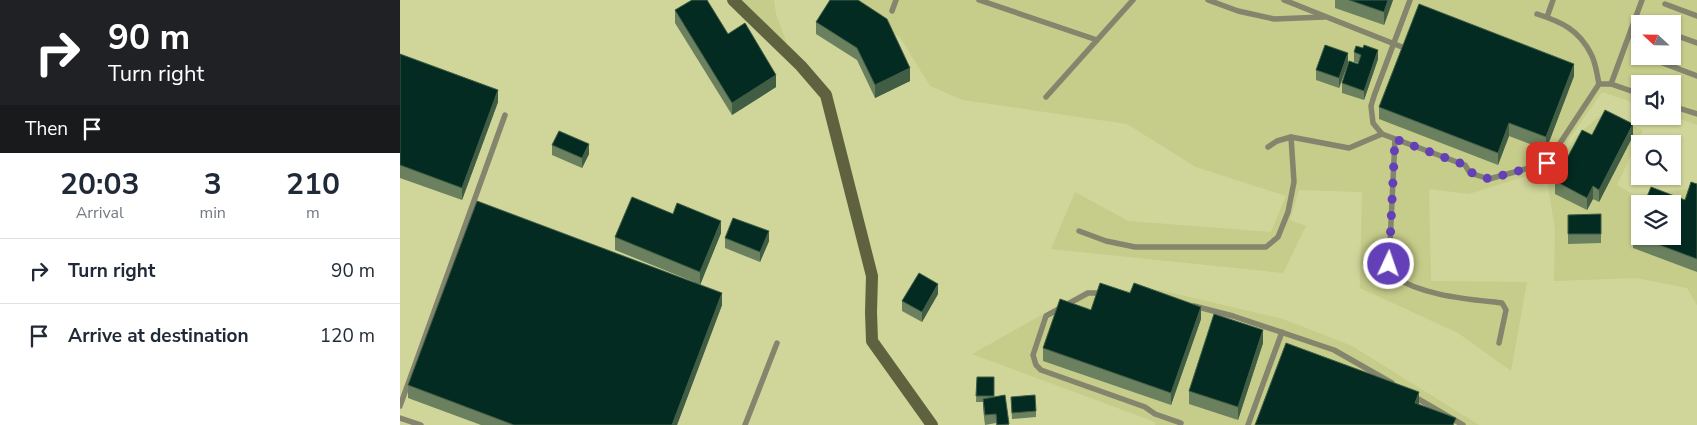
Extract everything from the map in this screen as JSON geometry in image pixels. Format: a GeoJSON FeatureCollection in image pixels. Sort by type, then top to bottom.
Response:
{"type":"FeatureCollection","features":[{"type":"Feature","properties":{"kind":"street"},"geometry":{"type":"LineString","coordinates":[[733,0],[801,66],[826,96],[872,276],[872,341],[932,425]]}},
{"type":"Feature","properties":{"kind":"lane"},"geometry":{"type":"LineString","coordinates":[[892,11],[896,0]]}},
{"type":"Feature","properties":{"kind":"lane"},"geometry":{"type":"LineString","coordinates":[[978,0],[1098,40]]}},
{"type":"Feature","properties":{"kind":"lane"},"geometry":{"type":"LineString","coordinates":[[1046,97],[1133,0]]}},
{"type":"Feature","properties":{"kind":"lane"},"geometry":{"type":"LineString","coordinates":[[1208,0],[1238,11],[1274,19],[1326,17]]}},
{"type":"Feature","properties":{"kind":"lane"},"geometry":{"type":"LineString","coordinates":[[1284,0],[1402,47]]}},
{"type":"Feature","properties":{"kind":"lane"},"geometry":{"type":"LineString","coordinates":[[1410,0],[1371,106],[1373,123],[1382,134],[1465,165],[1470,172],[1489,179],[1547,163],[1599,84],[1592,55],[1579,35],[1561,21],[1537,14]]}},
{"type":"Feature","properties":{"kind":"lane"},"geometry":{"type":"LineString","coordinates":[[1547,17],[1553,0]]}},
{"type":"Feature","properties":{"kind":"lane"},"geometry":{"type":"LineString","coordinates":[[1611,84],[1642,0]]}},
{"type":"Feature","properties":{"kind":"lane"},"geometry":{"type":"LineString","coordinates":[[1665,4],[1697,16]]}},
{"type":"Feature","properties":{"kind":"lane"},"geometry":{"type":"LineString","coordinates":[[1681,37],[1697,43]]}},
{"type":"Feature","properties":{"kind":"lane"},"geometry":{"type":"LineString","coordinates":[[1668,65],[1697,76]]}},
{"type":"Feature","properties":{"kind":"lane"},"geometry":{"type":"LineString","coordinates":[[1599,84],[1611,84],[1631,91]]}},
{"type":"Feature","properties":{"kind":"lane"},"geometry":{"type":"LineString","coordinates":[[1681,109],[1697,114]]}},
{"type":"Feature","properties":{"kind":"lane"},"geometry":{"type":"LineString","coordinates":[[400,406],[505,115]]}},
{"type":"Feature","properties":{"kind":"lane"},"geometry":{"type":"LineString","coordinates":[[1268,147],[1277,141],[1291,137],[1349,148],[1382,134]]}},
{"type":"Feature","properties":{"kind":"lane"},"geometry":{"type":"LineString","coordinates":[[1079,231],[1106,241],[1135,247],[1266,247],[1278,237],[1288,212],[1294,182],[1291,137]]}},
{"type":"Feature","properties":{"kind":"lane"},"geometry":{"type":"LineString","coordinates":[[1395,139],[1389,264],[1393,276],[1404,284],[1450,296],[1502,304],[1506,310],[1499,343]]}},
{"type":"Feature","properties":{"kind":"lane"},"geometry":{"type":"LineString","coordinates":[[1108,293],[1088,293],[1046,316],[1033,355],[1036,365],[1041,370],[1145,407],[1169,422],[1181,423]]}},
{"type":"Feature","properties":{"kind":"lane"},"geometry":{"type":"LineString","coordinates":[[1190,304],[1233,316],[1334,350],[1394,385]]}},
{"type":"Feature","properties":{"kind":"lane"},"geometry":{"type":"LineString","coordinates":[[1248,425],[1282,332]]}},
{"type":"Feature","properties":{"kind":"lane"},"geometry":{"type":"LineString","coordinates":[[745,425],[777,343]]}},
{"type":"Feature","properties":{"kind":"lane"},"geometry":{"type":"LineString","coordinates":[[1411,395],[1462,425]]}},
{"type":"Feature","properties":{"kind":"lane"},"geometry":{"type":"LineString","coordinates":[[400,418],[421,425]]}},
{"type":"Feature","properties":{"kind":"shaded area"},"geometry":{"type":"Polygon","coordinates":[[[740,0],[774,0],[776,14],[788,47],[740,0]]]}},
{"type":"Feature","properties":{"kind":"shaded area"},"geometry":{"type":"Polygon","coordinates":[[[843,0],[1697,0],[1697,125],[1681,119],[1681,75],[1631,75],[1631,102],[1602,92],[1548,169],[1469,194],[1429,189],[1431,281],[1527,282],[1511,371],[1458,333],[1360,288],[1362,192],[1299,190],[1290,220],[1306,226],[1283,273],[1051,249],[1075,192],[1128,221],[1271,232],[1286,196],[1196,167],[1127,124],[963,100],[930,86],[900,37],[843,0]]]}},
{"type":"Feature","properties":{"kind":"shaded area"},"geometry":{"type":"Polygon","coordinates":[[[1601,115],[1643,130],[1641,135],[1631,135],[1631,155],[1617,185],[1634,195],[1697,188],[1697,305],[1687,288],[1636,278],[1554,281],[1555,229],[1547,180],[1553,178],[1575,137],[1601,115]]]}},
{"type":"Feature","properties":{"kind":"shaded area"},"geometry":{"type":"Polygon","coordinates":[[[1086,290],[1160,290],[1283,319],[1352,346],[1479,425],[1155,425],[1155,422],[972,354],[1086,290]]]}},
{"type":"Feature","properties":{"kind":"building"},"geometry":{"type":"Polygon","coordinates":[[[692,0],[707,0],[728,34],[745,23],[776,75],[732,103],[675,10],[692,0]]]}},
{"type":"Feature","properties":{"kind":"building"},"geometry":{"type":"Polygon","coordinates":[[[830,0],[858,0],[887,19],[910,68],[875,85],[857,48],[816,22],[830,0]]]}},
{"type":"Feature","properties":{"kind":"building"},"geometry":{"type":"Polygon","coordinates":[[[1349,0],[1388,0],[1384,12],[1349,0]]]}},
{"type":"Feature","properties":{"kind":"building"},"geometry":{"type":"Polygon","coordinates":[[[1419,4],[1574,64],[1546,137],[1509,123],[1498,153],[1379,107],[1419,4]]]}},
{"type":"Feature","properties":{"kind":"building"},"geometry":{"type":"Polygon","coordinates":[[[1325,45],[1348,53],[1339,78],[1316,70],[1325,45]]]}},
{"type":"Feature","properties":{"kind":"building"},"geometry":{"type":"Polygon","coordinates":[[[1364,45],[1378,50],[1364,91],[1342,83],[1349,61],[1358,64],[1361,55],[1354,52],[1356,46],[1363,48],[1364,45]]]}},
{"type":"Feature","properties":{"kind":"building"},"geometry":{"type":"Polygon","coordinates":[[[400,54],[498,90],[462,188],[400,165],[400,54]]]}},
{"type":"Feature","properties":{"kind":"building"},"geometry":{"type":"Polygon","coordinates":[[[1605,110],[1632,125],[1599,190],[1593,186],[1587,198],[1555,181],[1582,130],[1592,135],[1605,110]]]}},
{"type":"Feature","properties":{"kind":"building"},"geometry":{"type":"Polygon","coordinates":[[[559,131],[589,144],[582,158],[552,145],[559,131]]]}},
{"type":"Feature","properties":{"kind":"building"},"geometry":{"type":"Polygon","coordinates":[[[1691,182],[1697,184],[1697,259],[1660,245],[1681,245],[1681,198],[1685,200],[1691,182]]]}},
{"type":"Feature","properties":{"kind":"building"},"geometry":{"type":"Polygon","coordinates":[[[1651,187],[1672,195],[1648,195],[1651,187]]]}},
{"type":"Feature","properties":{"kind":"building"},"geometry":{"type":"Polygon","coordinates":[[[632,197],[673,214],[677,203],[721,221],[700,272],[615,237],[632,197]]]}},
{"type":"Feature","properties":{"kind":"building"},"geometry":{"type":"Polygon","coordinates":[[[477,201],[722,293],[672,425],[514,425],[408,385],[477,201]]]}},
{"type":"Feature","properties":{"kind":"building"},"geometry":{"type":"Polygon","coordinates":[[[1601,214],[1601,234],[1568,234],[1568,215],[1601,214]]]}},
{"type":"Feature","properties":{"kind":"building"},"geometry":{"type":"Polygon","coordinates":[[[733,218],[769,231],[760,252],[725,238],[733,218]]]}},
{"type":"Feature","properties":{"kind":"building"},"geometry":{"type":"Polygon","coordinates":[[[919,273],[938,284],[922,312],[902,301],[919,273]]]}},
{"type":"Feature","properties":{"kind":"building"},"geometry":{"type":"Polygon","coordinates":[[[1100,283],[1130,293],[1134,283],[1201,307],[1171,393],[1043,348],[1060,299],[1091,310],[1100,283]]]}},
{"type":"Feature","properties":{"kind":"building"},"geometry":{"type":"Polygon","coordinates":[[[1214,314],[1263,330],[1238,407],[1189,391],[1214,314]]]}},
{"type":"Feature","properties":{"kind":"building"},"geometry":{"type":"Polygon","coordinates":[[[1286,343],[1419,392],[1415,403],[1456,418],[1453,425],[1255,425],[1286,343]]]}},
{"type":"Feature","properties":{"kind":"building"},"geometry":{"type":"Polygon","coordinates":[[[977,377],[994,377],[994,396],[976,396],[977,377]]]}},
{"type":"Feature","properties":{"kind":"building"},"geometry":{"type":"Polygon","coordinates":[[[1005,395],[1009,424],[997,425],[996,414],[985,415],[983,399],[1005,395]]]}},
{"type":"Feature","properties":{"kind":"building"},"geometry":{"type":"Polygon","coordinates":[[[1035,395],[1036,411],[1012,413],[1011,397],[1035,395]]]}},
{"type":"Feature","properties":{"kind":"route"},"geometry":{"type":"LineString","coordinates":[[1389,264],[1395,139],[1465,165],[1470,172],[1489,179],[1547,163]]}}]}
